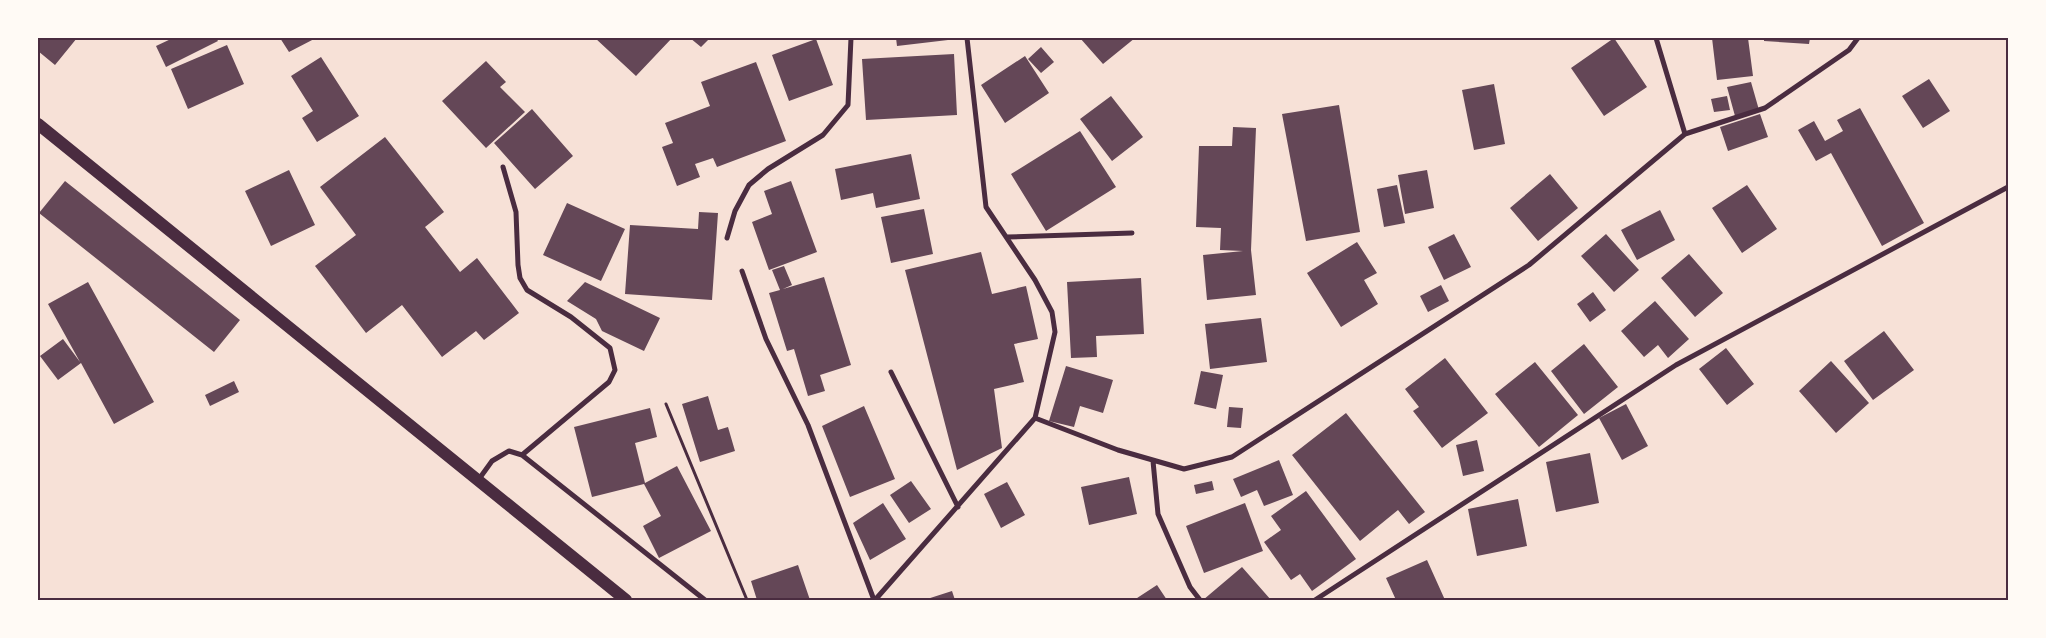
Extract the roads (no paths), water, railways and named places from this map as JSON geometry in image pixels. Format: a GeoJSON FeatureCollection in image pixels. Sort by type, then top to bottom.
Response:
{"type":"FeatureCollection","features":[{"type":"Feature","properties":{"kind":"main road"},"geometry":{"type":"LineString","coordinates":[[38,124],[626,600]]}},
{"type":"Feature","properties":{"kind":"street"},"geometry":{"type":"LineString","coordinates":[[727,238],[735,211],[750,185],[768,169],[824,135],[848,105],[851,38]]}},
{"type":"Feature","properties":{"kind":"street"},"geometry":{"type":"LineString","coordinates":[[742,271],[766,339],[808,425],[875,600],[1035,418],[1055,332],[1052,312],[1035,280],[986,207],[966,38]]}},
{"type":"Feature","properties":{"kind":"street"},"geometry":{"type":"LineString","coordinates":[[1656,38],[1685,134]]}},
{"type":"Feature","properties":{"kind":"street"},"geometry":{"type":"LineString","coordinates":[[1035,418],[1118,450],[1184,469],[1232,457],[1529,265],[1685,134],[1764,108],[1849,50],[1858,38]]}},
{"type":"Feature","properties":{"kind":"street"},"geometry":{"type":"LineString","coordinates":[[503,166],[516,212],[520,278],[527,290],[571,317],[610,348],[615,370],[609,382],[522,455]]}},
{"type":"Feature","properties":{"kind":"street"},"geometry":{"type":"LineString","coordinates":[[1315,600],[1676,365],[2008,187]]}},
{"type":"Feature","properties":{"kind":"street"},"geometry":{"type":"LineString","coordinates":[[1007,237],[1132,234]]}},
{"type":"Feature","properties":{"kind":"street"},"geometry":{"type":"LineString","coordinates":[[890,372],[958,507]]}},
{"type":"Feature","properties":{"kind":"street"},"geometry":{"type":"LineString","coordinates":[[478,481],[492,461],[509,451],[522,455],[705,600]]}},
{"type":"Feature","properties":{"kind":"street"},"geometry":{"type":"LineString","coordinates":[[1153,460],[1158,514],[1190,587],[1200,600]]}}]}
